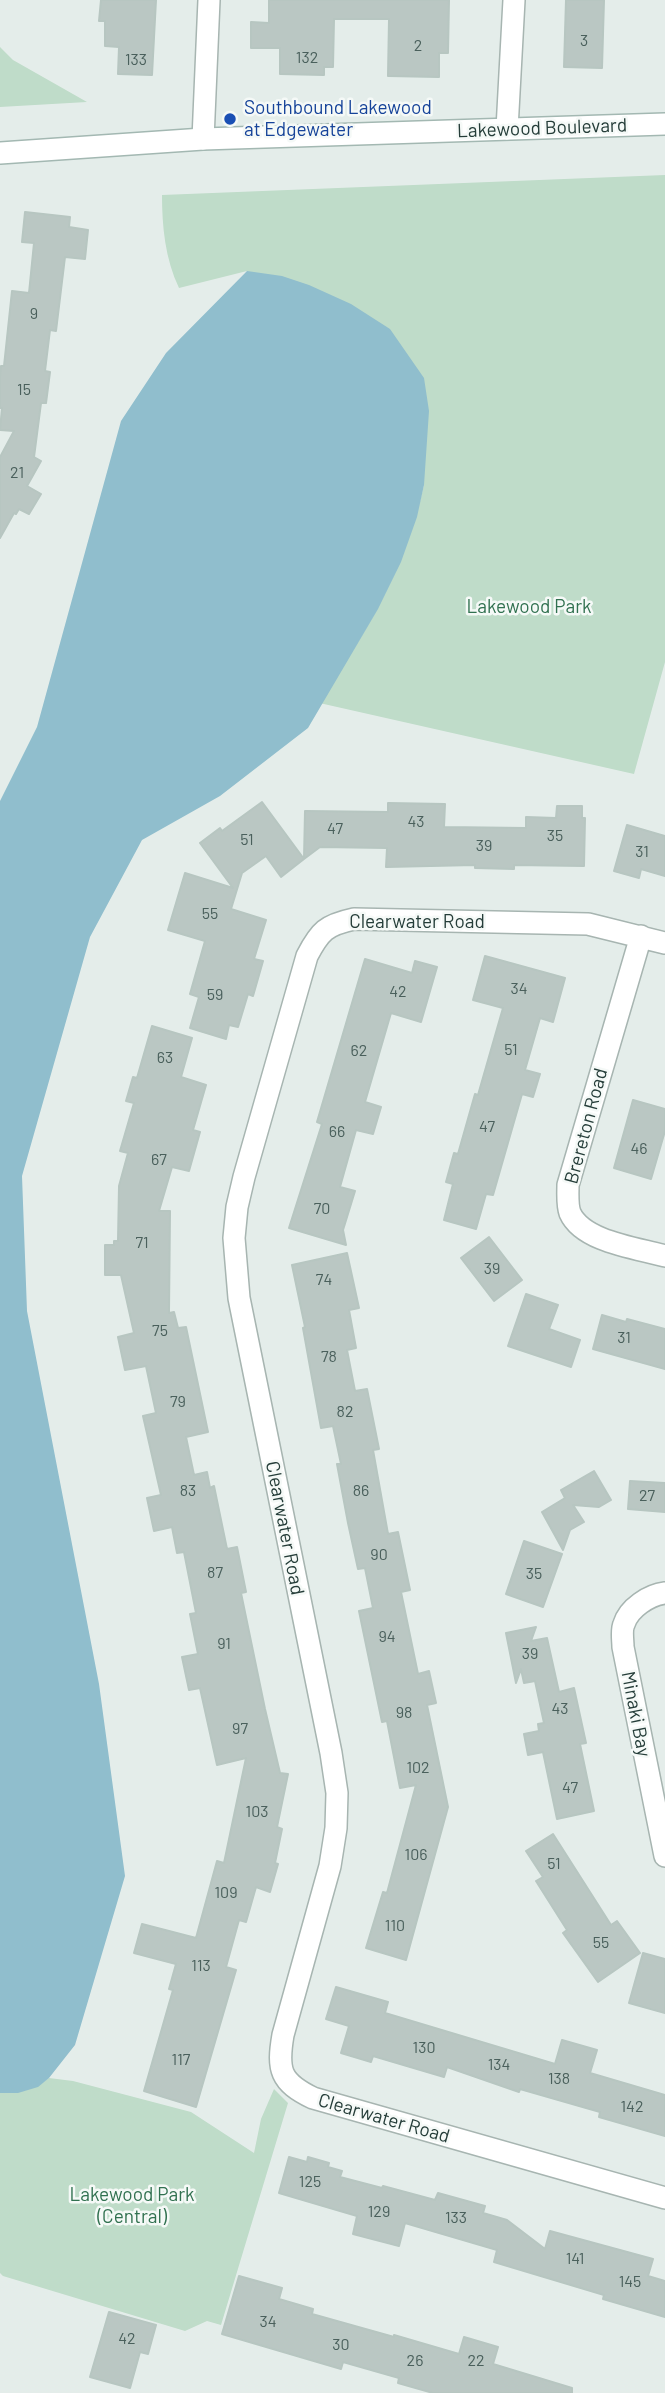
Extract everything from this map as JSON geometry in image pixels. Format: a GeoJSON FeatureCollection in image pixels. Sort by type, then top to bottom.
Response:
{"type":"FeatureCollection","features":[{"type":"Feature","properties":{"kind":"street"},"geometry":{"type":"LineString","coordinates":[[203,139],[209,0]]}},
{"type":"Feature","properties":{"kind":"street"},"geometry":{"type":"LineString","coordinates":[[506,129],[514,0]]}},
{"type":"Feature","properties":{"kind":"street","name":"Lakewood Boulevard"},"geometry":{"type":"LineString","coordinates":[[0,153],[203,139],[665,124]]}},
{"type":"Feature","properties":{"kind":"street","name":"Clearwater Road"},"geometry":{"type":"LineString","coordinates":[[665,943],[588,924],[354,919],[335,923],[318,934],[307,956],[244,1177],[233,1238],[239,1298],[337,1793],[336,1828],[330,1866],[283,2035],[279,2058],[282,2074],[289,2085],[313,2098],[665,2199]]}},
{"type":"Feature","properties":{"kind":"street","name":"Brereton Road"},"geometry":{"type":"LineString","coordinates":[[641,936],[568,1185],[569,1210],[578,1226],[598,1238],[665,1256]]}},
{"type":"Feature","properties":{"kind":"street","name":"Minaki Bay"},"geometry":{"type":"LineString","coordinates":[[665,1593],[657,1594],[635,1607],[623,1624],[623,1647],[665,1856]]}},
{"type":"Feature","properties":{"kind":"green space"},"geometry":{"type":"Polygon","coordinates":[[[0,47],[13,60],[87,102],[0,107],[0,47]]]}},
{"type":"Feature","properties":{"kind":"green space","name":"Lakewood Park"},"geometry":{"type":"Polygon","coordinates":[[[665,175],[665,662],[634,774],[315,702],[334,678],[382,600],[407,544],[424,485],[247,271],[179,288],[170,266],[165,242],[162,195],[665,175]]]}},
{"type":"Feature","properties":{"kind":"green space","name":"Lakewood Park (Central)"},"geometry":{"type":"Polygon","coordinates":[[[49,2078],[73,2081],[191,2112],[254,2153],[261,2119],[274,2089],[288,2103],[221,2325],[207,2321],[185,2331],[0,2273],[0,2093],[26,2090],[49,2078]]]}},
{"type":"Feature","properties":{"kind":"water"},"geometry":{"type":"Polygon","coordinates":[[[247,271],[282,276],[309,285],[351,304],[390,329],[424,378],[429,411],[424,485],[417,517],[401,562],[378,609],[308,728],[220,796],[142,840],[90,937],[22,1176],[27,1311],[99,1684],[125,1876],[75,2045],[49,2078],[38,2087],[18,2093],[0,2093],[0,801],[37,727],[121,421],[166,353],[247,271]]]}},
{"type":"Feature","properties":{"kind":"building"},"geometry":{"type":"Polygon","coordinates":[[[101,0],[156,0],[152,75],[118,74],[119,47],[105,46],[105,21],[99,21],[101,0]]]}},
{"type":"Feature","properties":{"kind":"building"},"geometry":{"type":"Polygon","coordinates":[[[269,0],[449,0],[448,53],[439,53],[439,77],[388,76],[389,19],[334,19],[333,67],[324,67],[324,75],[280,74],[280,48],[251,48],[251,22],[269,23],[269,0]]]}},
{"type":"Feature","properties":{"kind":"building"},"geometry":{"type":"Polygon","coordinates":[[[566,0],[604,0],[602,68],[564,67],[566,0]]]}},
{"type":"Feature","properties":{"kind":"building"},"geometry":{"type":"Polygon","coordinates":[[[25,212],[70,217],[69,227],[88,230],[85,259],[65,257],[56,331],[50,330],[45,371],[50,372],[46,403],[41,403],[34,457],[41,461],[27,486],[41,494],[29,514],[19,509],[14,513],[0,538],[0,457],[14,431],[0,430],[0,377],[1,366],[4,366],[12,291],[29,293],[34,243],[22,242],[25,212]]]}},
{"type":"Feature","properties":{"kind":"building"},"geometry":{"type":"Polygon","coordinates":[[[262,802],[304,859],[281,877],[266,856],[242,873],[231,909],[266,920],[254,959],[263,961],[253,996],[248,994],[238,1027],[229,1025],[226,1039],[190,1028],[199,997],[190,994],[205,941],[168,930],[185,873],[233,888],[200,843],[220,828],[222,831],[262,802]]]}},
{"type":"Feature","properties":{"kind":"building"},"geometry":{"type":"Polygon","coordinates":[[[388,803],[445,804],[444,827],[526,828],[526,817],[556,818],[557,806],[582,806],[582,818],[585,818],[584,866],[514,865],[514,869],[475,868],[475,865],[386,867],[387,848],[320,847],[304,859],[305,811],[388,812],[388,803]]]}},
{"type":"Feature","properties":{"kind":"building"},"geometry":{"type":"Polygon","coordinates":[[[627,825],[665,836],[665,876],[641,869],[639,878],[614,871],[627,825]]]}},
{"type":"Feature","properties":{"kind":"building"},"geometry":{"type":"Polygon","coordinates":[[[485,956],[565,978],[553,1022],[540,1018],[525,1070],[540,1074],[533,1097],[522,1094],[493,1195],[486,1194],[476,1229],[444,1220],[453,1184],[446,1182],[454,1153],[458,1154],[475,1094],[478,1095],[503,1008],[473,1000],[485,956]]]}},
{"type":"Feature","properties":{"kind":"building"},"geometry":{"type":"Polygon","coordinates":[[[365,959],[412,973],[415,961],[437,967],[421,1022],[391,1013],[365,1102],[381,1107],[373,1134],[356,1130],[340,1187],[355,1191],[343,1230],[346,1245],[289,1228],[322,1124],[317,1122],[365,959]]]}},
{"type":"Feature","properties":{"kind":"building"},"geometry":{"type":"Polygon","coordinates":[[[152,1026],[192,1038],[181,1077],[206,1085],[193,1130],[200,1132],[189,1171],[172,1167],[159,1211],[170,1211],[169,1313],[174,1312],[178,1328],[186,1327],[208,1432],[186,1437],[194,1475],[207,1472],[210,1488],[214,1486],[227,1549],[237,1547],[246,1592],[241,1593],[265,1709],[280,1773],[288,1774],[277,1827],[282,1829],[275,1863],[278,1864],[270,1892],[256,1887],[246,1922],[239,1920],[226,1967],[236,1970],[196,2107],[144,2091],[173,1990],[169,1989],[176,1964],[134,1953],[142,1924],[196,1938],[217,1861],[224,1863],[246,1758],[217,1765],[200,1688],[189,1690],[182,1657],[198,1654],[190,1614],[196,1613],[184,1552],[177,1553],[172,1527],[154,1531],[147,1498],[161,1495],[143,1416],[156,1413],[146,1366],[125,1370],[118,1337],[134,1333],[121,1275],[105,1275],[105,1245],[114,1245],[114,1241],[118,1241],[119,1186],[128,1153],[120,1151],[134,1103],[126,1101],[133,1077],[137,1078],[152,1026]]]}},
{"type":"Feature","properties":{"kind":"building"},"geometry":{"type":"Polygon","coordinates":[[[633,1100],[665,1109],[665,1131],[651,1179],[614,1168],[633,1100]]]}},
{"type":"Feature","properties":{"kind":"building"},"geometry":{"type":"Polygon","coordinates":[[[489,1237],[522,1280],[494,1301],[461,1258],[489,1237]]]}},
{"type":"Feature","properties":{"kind":"building"},"geometry":{"type":"Polygon","coordinates":[[[347,1253],[359,1308],[349,1310],[356,1348],[347,1350],[355,1391],[367,1389],[379,1449],[373,1450],[388,1534],[398,1532],[410,1590],[401,1592],[418,1674],[429,1671],[436,1703],[427,1705],[448,1807],[406,1960],[366,1948],[383,1892],[387,1893],[416,1785],[400,1788],[387,1721],[382,1722],[359,1611],[373,1608],[365,1568],[358,1569],[337,1464],[341,1464],[333,1426],[321,1428],[292,1265],[347,1253]]]}},
{"type":"Feature","properties":{"kind":"building"},"geometry":{"type":"Polygon","coordinates":[[[526,1294],[558,1305],[549,1329],[580,1340],[571,1367],[508,1346],[526,1294]]]}},
{"type":"Feature","properties":{"kind":"building"},"geometry":{"type":"Polygon","coordinates":[[[602,1315],[665,1329],[665,1369],[593,1349],[602,1315]]]}},
{"type":"Feature","properties":{"kind":"building"},"geometry":{"type":"Polygon","coordinates":[[[594,1471],[611,1500],[599,1507],[573,1505],[584,1522],[570,1530],[563,1550],[542,1512],[565,1498],[561,1490],[594,1471]]]}},
{"type":"Feature","properties":{"kind":"building"},"geometry":{"type":"Polygon","coordinates":[[[630,1481],[665,1483],[665,1512],[628,1509],[630,1481]]]}},
{"type":"Feature","properties":{"kind":"building"},"geometry":{"type":"Polygon","coordinates":[[[524,1541],[562,1554],[543,1607],[506,1594],[524,1541]]]}},
{"type":"Feature","properties":{"kind":"building"},"geometry":{"type":"Polygon","coordinates":[[[536,1627],[531,1641],[547,1638],[559,1692],[574,1688],[586,1743],[580,1744],[594,1811],[557,1819],[543,1752],[528,1755],[524,1734],[539,1731],[538,1724],[544,1723],[535,1681],[524,1683],[521,1669],[516,1683],[506,1633],[536,1627]]]}},
{"type":"Feature","properties":{"kind":"building"},"geometry":{"type":"Polygon","coordinates":[[[553,1834],[611,1925],[617,1921],[640,1953],[598,1982],[563,1933],[567,1930],[536,1881],[543,1877],[526,1851],[553,1834]]]}},
{"type":"Feature","properties":{"kind":"building"},"geometry":{"type":"Polygon","coordinates":[[[643,1953],[665,1959],[665,2013],[629,2003],[643,1953]]]}},
{"type":"Feature","properties":{"kind":"building"},"geometry":{"type":"Polygon","coordinates":[[[336,1987],[388,2002],[385,2013],[555,2064],[562,2040],[597,2050],[590,2073],[665,2095],[665,2136],[599,2117],[600,2112],[520,2089],[519,2092],[447,2067],[444,2077],[373,2056],[371,2062],[341,2053],[349,2026],[326,2019],[336,1987]]]}},
{"type":"Feature","properties":{"kind":"building"},"geometry":{"type":"Polygon","coordinates":[[[289,2157],[307,2162],[308,2157],[329,2163],[328,2167],[342,2171],[340,2177],[382,2188],[383,2186],[435,2200],[438,2193],[485,2206],[483,2213],[507,2220],[545,2249],[550,2231],[653,2259],[648,2276],[665,2281],[665,2317],[603,2299],[604,2295],[494,2262],[497,2250],[405,2223],[399,2246],[353,2234],[357,2216],[279,2193],[289,2157]]]}},
{"type":"Feature","properties":{"kind":"building"},"geometry":{"type":"Polygon","coordinates":[[[239,2276],[282,2288],[279,2299],[313,2309],[312,2314],[394,2337],[459,2354],[464,2337],[498,2347],[493,2364],[572,2388],[572,2393],[433,2393],[398,2383],[399,2378],[343,2362],[341,2369],[222,2334],[239,2276]]]}},
{"type":"Feature","properties":{"kind":"building"},"geometry":{"type":"Polygon","coordinates":[[[109,2312],[156,2325],[148,2354],[140,2352],[130,2388],[90,2377],[109,2312]]]}},
{"type":"Feature","properties":{"kind":"place","name":"Southbound Lakewood at Edgewater"},"geometry":{"type":"Point","coordinates":[230,119]}}]}
